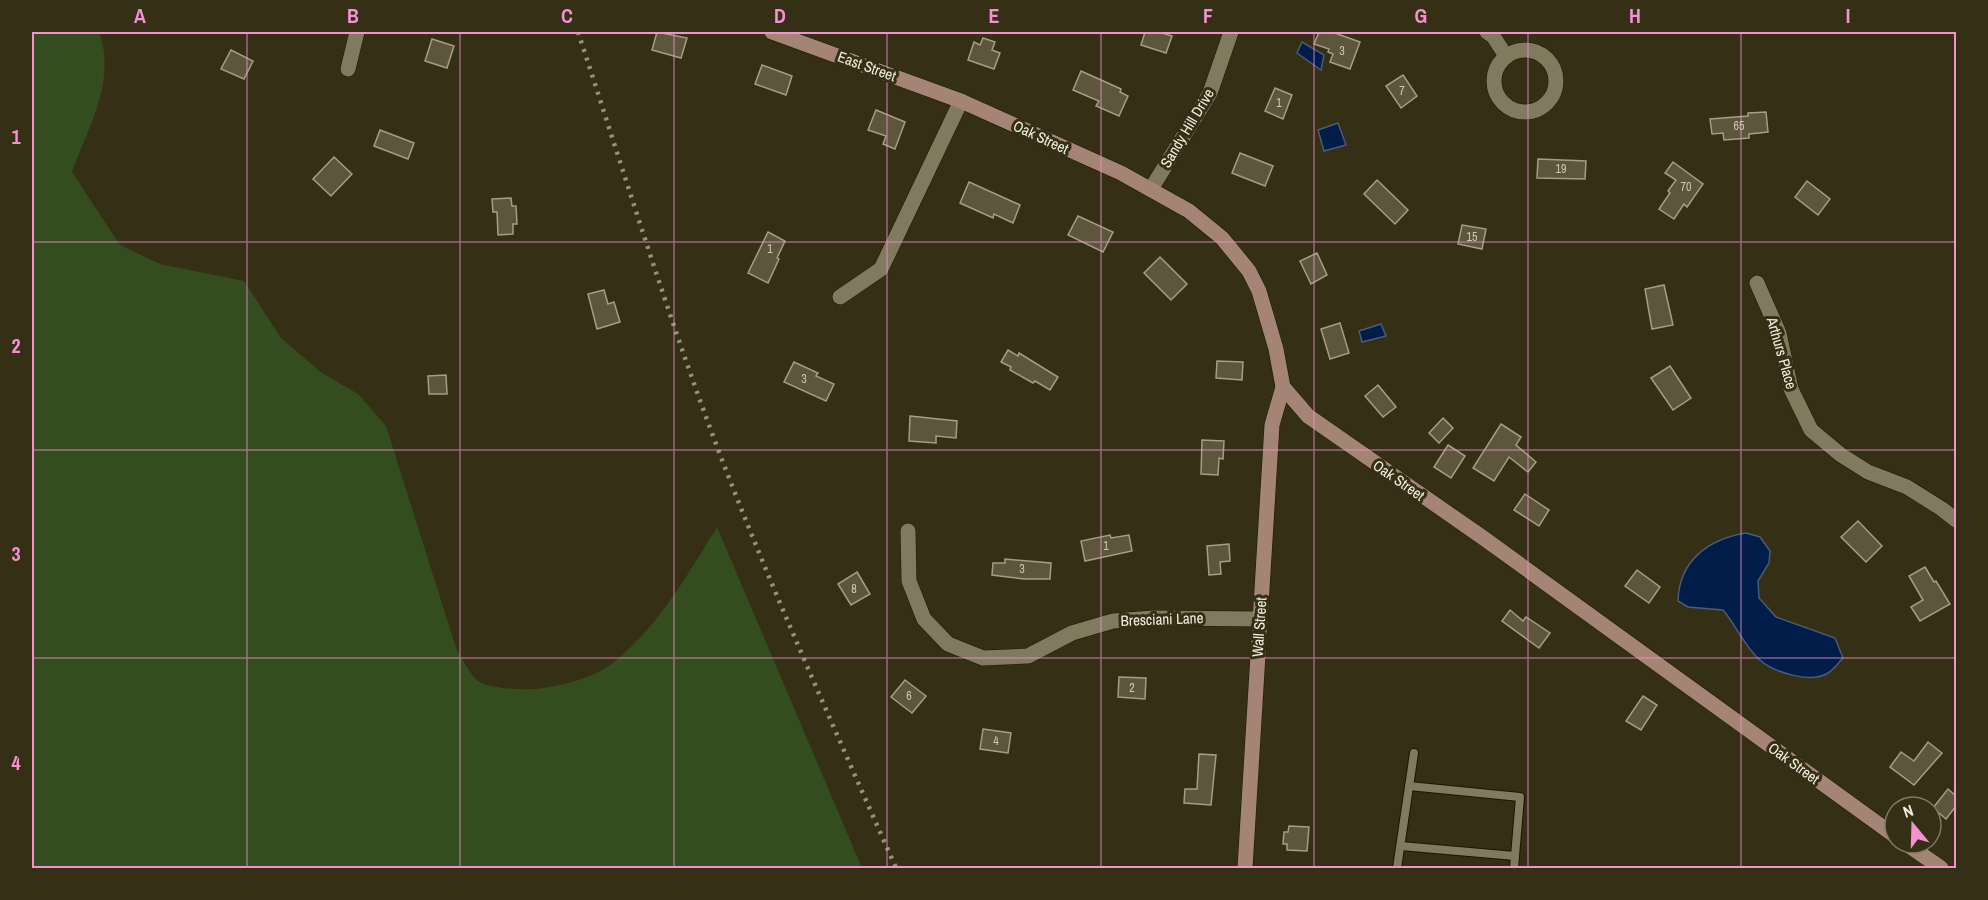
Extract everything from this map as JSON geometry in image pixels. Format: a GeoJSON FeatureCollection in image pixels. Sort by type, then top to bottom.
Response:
{"type":"FeatureCollection","features":[{"type":"Feature","properties":{"kind":"main road","name":"East Street"},"geometry":{"type":"LineString","coordinates":[[772,32],[961,101]]}},
{"type":"Feature","properties":{"kind":"main road","name":"Oak Street"},"geometry":{"type":"LineString","coordinates":[[961,101],[1151,189],[1207,224],[1237,254],[1249,271],[1259,291],[1276,349],[1283,387],[1308,416],[1482,537],[1883,827]]}},
{"type":"Feature","properties":{"kind":"main road","name":"Wall Street"},"geometry":{"type":"LineString","coordinates":[[1245,868],[1272,425],[1283,387]]}},
{"type":"Feature","properties":{"kind":"main road"},"geometry":{"type":"LineString","coordinates":[[1922,855],[1941,868]]}},
{"type":"Feature","properties":{"kind":"street"},"geometry":{"type":"LineString","coordinates":[[348,69],[357,32]]}},
{"type":"Feature","properties":{"kind":"street","name":"Sandy Hill Drive"},"geometry":{"type":"LineString","coordinates":[[1151,189],[1210,93],[1232,32]]}},
{"type":"Feature","properties":{"kind":"street"},"geometry":{"type":"LineString","coordinates":[[1487,32],[1493,36],[1506,56]]}},
{"type":"Feature","properties":{"kind":"street"},"geometry":{"type":"LineString","coordinates":[[1529,50],[1537,52],[1550,62],[1556,77],[1556,85],[1549,100],[1543,106],[1520,111],[1506,105],[1500,99],[1495,88],[1495,74],[1506,56],[1513,52],[1529,50]]}},
{"type":"Feature","properties":{"kind":"street"},"geometry":{"type":"LineString","coordinates":[[840,297],[881,269],[961,101]]}},
{"type":"Feature","properties":{"kind":"street","name":"Arthurs Place"},"geometry":{"type":"LineString","coordinates":[[1757,283],[1779,333],[1791,389],[1811,430],[1841,455],[1868,472],[1907,487],[1942,508],[1956,520]]}},
{"type":"Feature","properties":{"kind":"street","name":"Bresciani Lane"},"geometry":{"type":"LineString","coordinates":[[908,531],[909,581],[924,619],[948,644],[983,658],[1028,656],[1072,633],[1113,621],[1153,618],[1259,619]]}},
{"type":"Feature","properties":{"kind":"lane"},"geometry":{"type":"LineString","coordinates":[[1397,868],[1414,753]]}},
{"type":"Feature","properties":{"kind":"lane"},"geometry":{"type":"LineString","coordinates":[[1409,786],[1520,797],[1514,868]]}},
{"type":"Feature","properties":{"kind":"lane"},"geometry":{"type":"LineString","coordinates":[[1401,846],[1515,856]]}},
{"type":"Feature","properties":{"kind":"green space"},"geometry":{"type":"Polygon","coordinates":[[[32,32],[99,32],[104,50],[103,85],[72,172],[120,245],[160,264],[244,281],[281,338],[322,373],[358,394],[386,426],[457,651],[475,679],[496,687],[542,688],[575,681],[606,668],[645,633],[683,581],[717,527],[862,868],[32,868],[32,32]]]}},
{"type":"Feature","properties":{"kind":"water"},"geometry":{"type":"Polygon","coordinates":[[[1302,42],[1324,55],[1321,70],[1297,53],[1302,42]]]}},
{"type":"Feature","properties":{"kind":"water"},"geometry":{"type":"Polygon","coordinates":[[[1338,123],[1346,145],[1324,151],[1318,130],[1338,123]]]}},
{"type":"Feature","properties":{"kind":"water"},"geometry":{"type":"Polygon","coordinates":[[[1381,324],[1386,336],[1362,342],[1359,331],[1381,324]]]}},
{"type":"Feature","properties":{"kind":"water"},"geometry":{"type":"Polygon","coordinates":[[[1746,533],[1760,537],[1770,551],[1769,563],[1758,581],[1759,598],[1776,617],[1835,638],[1843,658],[1829,673],[1801,677],[1773,669],[1754,654],[1723,610],[1688,607],[1678,601],[1684,574],[1699,554],[1720,540],[1746,533]]]}},
{"type":"Feature","properties":{"kind":"building"},"geometry":{"type":"Polygon","coordinates":[[[657,32],[687,38],[681,58],[652,50],[657,32]]]}},
{"type":"Feature","properties":{"kind":"building"},"geometry":{"type":"Polygon","coordinates":[[[1145,32],[1159,32],[1172,36],[1166,53],[1141,45],[1145,32]]]}},
{"type":"Feature","properties":{"kind":"building"},"geometry":{"type":"Polygon","coordinates":[[[1319,32],[1332,32],[1360,42],[1350,69],[1330,62],[1333,54],[1328,52],[1329,49],[1314,44],[1319,32]]]}},
{"type":"Feature","properties":{"kind":"building"},"geometry":{"type":"Polygon","coordinates":[[[983,38],[995,42],[992,50],[1000,53],[994,69],[968,60],[974,42],[980,45],[983,38]]]}},
{"type":"Feature","properties":{"kind":"building"},"geometry":{"type":"Polygon","coordinates":[[[432,39],[454,46],[447,68],[425,61],[432,39]]]}},
{"type":"Feature","properties":{"kind":"building"},"geometry":{"type":"Polygon","coordinates":[[[231,50],[253,61],[244,79],[221,69],[231,50]]]}},
{"type":"Feature","properties":{"kind":"building"},"geometry":{"type":"Polygon","coordinates":[[[762,65],[792,76],[786,95],[755,84],[762,65]]]}},
{"type":"Feature","properties":{"kind":"building"},"geometry":{"type":"Polygon","coordinates":[[[1081,71],[1121,89],[1120,92],[1128,96],[1119,116],[1096,106],[1099,101],[1073,90],[1081,71]]]}},
{"type":"Feature","properties":{"kind":"building"},"geometry":{"type":"Polygon","coordinates":[[[1403,75],[1417,96],[1401,108],[1386,86],[1403,75]]]}},
{"type":"Feature","properties":{"kind":"building"},"geometry":{"type":"Polygon","coordinates":[[[1275,88],[1292,95],[1283,119],[1265,111],[1275,88]]]}},
{"type":"Feature","properties":{"kind":"building"},"geometry":{"type":"Polygon","coordinates":[[[876,110],[905,122],[895,149],[883,144],[886,136],[868,130],[876,110]]]}},
{"type":"Feature","properties":{"kind":"building"},"geometry":{"type":"Polygon","coordinates":[[[1766,112],[1768,132],[1749,134],[1749,138],[1724,140],[1723,133],[1712,134],[1710,119],[1766,112]]]}},
{"type":"Feature","properties":{"kind":"building"},"geometry":{"type":"Polygon","coordinates":[[[380,130],[414,143],[408,159],[374,146],[380,130]]]}},
{"type":"Feature","properties":{"kind":"building"},"geometry":{"type":"Polygon","coordinates":[[[1240,153],[1273,166],[1265,186],[1232,173],[1240,153]]]}},
{"type":"Feature","properties":{"kind":"building"},"geometry":{"type":"Polygon","coordinates":[[[334,157],[352,174],[331,196],[313,179],[334,157]]]}},
{"type":"Feature","properties":{"kind":"building"},"geometry":{"type":"Polygon","coordinates":[[[1538,159],[1586,161],[1585,179],[1537,178],[1538,159]]]}},
{"type":"Feature","properties":{"kind":"building"},"geometry":{"type":"Polygon","coordinates":[[[1673,162],[1703,184],[1687,207],[1684,204],[1674,219],[1659,209],[1676,180],[1665,173],[1673,162]]]}},
{"type":"Feature","properties":{"kind":"building"},"geometry":{"type":"Polygon","coordinates":[[[1377,180],[1408,210],[1395,224],[1364,194],[1377,180]]]}},
{"type":"Feature","properties":{"kind":"building"},"geometry":{"type":"Polygon","coordinates":[[[1807,181],[1830,199],[1818,215],[1795,197],[1807,181]]]}},
{"type":"Feature","properties":{"kind":"building"},"geometry":{"type":"Polygon","coordinates":[[[969,182],[1020,205],[1013,223],[994,214],[993,218],[960,203],[969,182]]]}},
{"type":"Feature","properties":{"kind":"building"},"geometry":{"type":"Polygon","coordinates":[[[511,198],[512,206],[516,206],[517,224],[513,224],[513,234],[498,235],[497,212],[493,212],[492,199],[511,198]]]}},
{"type":"Feature","properties":{"kind":"building"},"geometry":{"type":"Polygon","coordinates":[[[1078,216],[1113,232],[1103,252],[1068,235],[1078,216]]]}},
{"type":"Feature","properties":{"kind":"building"},"geometry":{"type":"Polygon","coordinates":[[[1462,225],[1486,229],[1482,249],[1458,244],[1462,225]]]}},
{"type":"Feature","properties":{"kind":"building"},"geometry":{"type":"Polygon","coordinates":[[[768,232],[785,241],[768,283],[748,273],[768,232]]]}},
{"type":"Feature","properties":{"kind":"building"},"geometry":{"type":"Polygon","coordinates":[[[1317,253],[1327,275],[1311,284],[1300,261],[1317,253]]]}},
{"type":"Feature","properties":{"kind":"building"},"geometry":{"type":"Polygon","coordinates":[[[1160,257],[1187,284],[1171,300],[1144,273],[1160,257]]]}},
{"type":"Feature","properties":{"kind":"building"},"geometry":{"type":"Polygon","coordinates":[[[1664,285],[1673,325],[1652,329],[1645,289],[1664,285]]]}},
{"type":"Feature","properties":{"kind":"building"},"geometry":{"type":"Polygon","coordinates":[[[604,290],[608,304],[614,302],[620,322],[597,329],[588,294],[604,290]]]}},
{"type":"Feature","properties":{"kind":"building"},"geometry":{"type":"Polygon","coordinates":[[[1340,323],[1349,353],[1330,359],[1321,329],[1340,323]]]}},
{"type":"Feature","properties":{"kind":"building"},"geometry":{"type":"Polygon","coordinates":[[[1008,350],[1018,356],[1019,353],[1058,377],[1050,390],[1010,370],[1011,367],[1001,362],[1008,350]]]}},
{"type":"Feature","properties":{"kind":"building"},"geometry":{"type":"Polygon","coordinates":[[[1217,361],[1243,362],[1242,380],[1216,378],[1217,361]]]}},
{"type":"Feature","properties":{"kind":"building"},"geometry":{"type":"Polygon","coordinates":[[[794,362],[818,373],[816,376],[834,384],[826,401],[784,382],[794,362]]]}},
{"type":"Feature","properties":{"kind":"building"},"geometry":{"type":"Polygon","coordinates":[[[1670,366],[1691,398],[1673,410],[1651,378],[1670,366]]]}},
{"type":"Feature","properties":{"kind":"building"},"geometry":{"type":"Polygon","coordinates":[[[446,375],[447,394],[429,394],[428,376],[446,375]]]}},
{"type":"Feature","properties":{"kind":"building"},"geometry":{"type":"Polygon","coordinates":[[[1378,385],[1396,407],[1383,417],[1365,396],[1378,385]]]}},
{"type":"Feature","properties":{"kind":"building"},"geometry":{"type":"Polygon","coordinates":[[[910,416],[957,421],[956,438],[936,436],[936,443],[909,441],[910,416]]]}},
{"type":"Feature","properties":{"kind":"building"},"geometry":{"type":"Polygon","coordinates":[[[1443,418],[1453,428],[1439,443],[1429,433],[1443,418]]]}},
{"type":"Feature","properties":{"kind":"building"},"geometry":{"type":"Polygon","coordinates":[[[1501,424],[1521,437],[1516,445],[1536,462],[1528,472],[1509,457],[1494,481],[1473,468],[1501,424]]]}},
{"type":"Feature","properties":{"kind":"building"},"geometry":{"type":"Polygon","coordinates":[[[1202,440],[1224,441],[1223,459],[1219,458],[1218,475],[1201,474],[1202,440]]]}},
{"type":"Feature","properties":{"kind":"building"},"geometry":{"type":"Polygon","coordinates":[[[1448,445],[1465,456],[1451,478],[1434,467],[1448,445]]]}},
{"type":"Feature","properties":{"kind":"building"},"geometry":{"type":"Polygon","coordinates":[[[1525,494],[1549,510],[1539,526],[1514,510],[1525,494]]]}},
{"type":"Feature","properties":{"kind":"building"},"geometry":{"type":"Polygon","coordinates":[[[1858,521],[1882,546],[1866,562],[1841,537],[1858,521]]]}},
{"type":"Feature","properties":{"kind":"building"},"geometry":{"type":"Polygon","coordinates":[[[1110,535],[1111,538],[1129,535],[1132,551],[1085,561],[1081,541],[1110,535]]]}},
{"type":"Feature","properties":{"kind":"building"},"geometry":{"type":"Polygon","coordinates":[[[1229,544],[1230,561],[1220,562],[1221,574],[1209,575],[1207,546],[1229,544]]]}},
{"type":"Feature","properties":{"kind":"building"},"geometry":{"type":"Polygon","coordinates":[[[1005,559],[1051,563],[1050,579],[992,575],[993,563],[1005,563],[1005,559]]]}},
{"type":"Feature","properties":{"kind":"building"},"geometry":{"type":"Polygon","coordinates":[[[1925,567],[1950,604],[1920,621],[1911,607],[1923,600],[1909,576],[1925,567]]]}},
{"type":"Feature","properties":{"kind":"building"},"geometry":{"type":"Polygon","coordinates":[[[1637,570],[1660,587],[1649,603],[1625,586],[1637,570]]]}},
{"type":"Feature","properties":{"kind":"building"},"geometry":{"type":"Polygon","coordinates":[[[857,572],[870,594],[851,605],[838,584],[857,572]]]}},
{"type":"Feature","properties":{"kind":"building"},"geometry":{"type":"Polygon","coordinates":[[[1510,610],[1523,621],[1526,617],[1550,633],[1539,648],[1502,621],[1510,610]]]}},
{"type":"Feature","properties":{"kind":"building"},"geometry":{"type":"Polygon","coordinates":[[[1119,677],[1146,678],[1145,699],[1118,697],[1119,677]]]}},
{"type":"Feature","properties":{"kind":"building"},"geometry":{"type":"Polygon","coordinates":[[[905,680],[926,696],[912,713],[891,697],[905,680]]]}},
{"type":"Feature","properties":{"kind":"building"},"geometry":{"type":"Polygon","coordinates":[[[1643,696],[1657,705],[1641,730],[1626,721],[1643,696]]]}},
{"type":"Feature","properties":{"kind":"building"},"geometry":{"type":"Polygon","coordinates":[[[983,729],[1011,733],[1008,753],[980,749],[983,729]]]}},
{"type":"Feature","properties":{"kind":"building"},"geometry":{"type":"Polygon","coordinates":[[[1928,742],[1942,753],[1914,785],[1890,767],[1901,752],[1914,761],[1928,742]]]}},
{"type":"Feature","properties":{"kind":"building"},"geometry":{"type":"Polygon","coordinates":[[[1199,754],[1216,755],[1211,805],[1184,803],[1185,789],[1197,789],[1199,754]]]}},
{"type":"Feature","properties":{"kind":"building"},"geometry":{"type":"Polygon","coordinates":[[[1948,789],[1956,796],[1956,806],[1946,819],[1943,816],[1943,795],[1948,789]]]}},
{"type":"Feature","properties":{"kind":"building"},"geometry":{"type":"Polygon","coordinates":[[[1289,826],[1309,827],[1307,851],[1287,850],[1287,844],[1283,844],[1284,832],[1288,832],[1289,826]]]}},
{"type":"Feature","properties":{"kind":"railway"},"geometry":{"type":"LineString","coordinates":[[578,32],[664,295],[719,452],[827,713],[896,868]]}}]}
